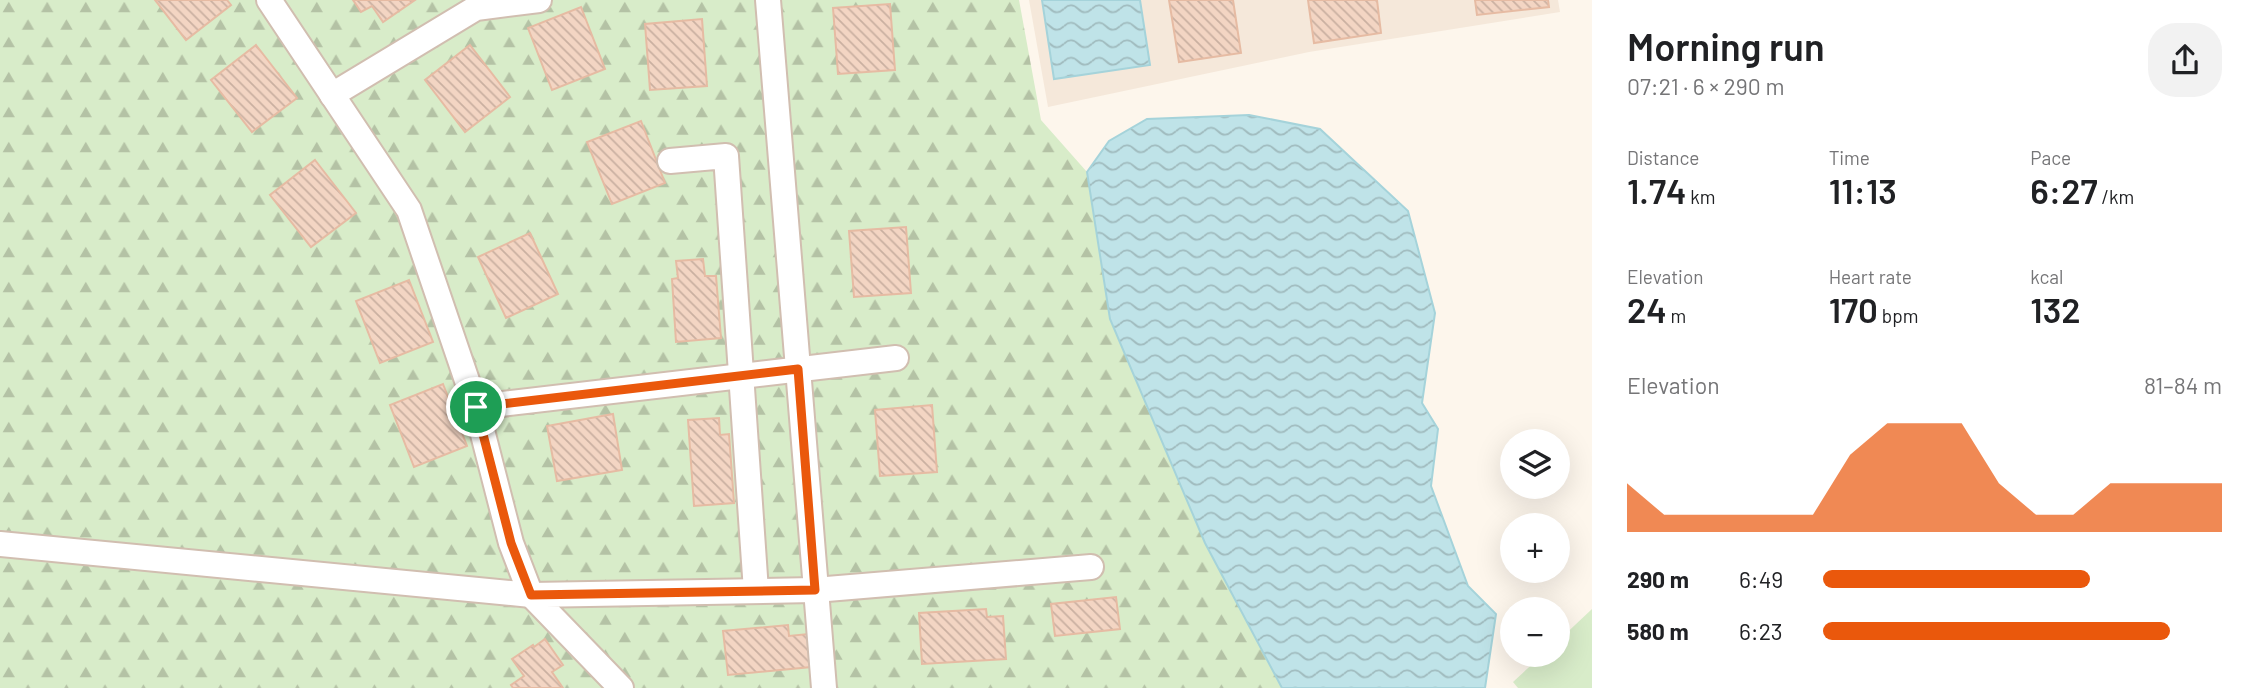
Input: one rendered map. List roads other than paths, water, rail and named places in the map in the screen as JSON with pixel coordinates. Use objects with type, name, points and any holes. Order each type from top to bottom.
[{"type":"street","points":[[269,0],[409,210],[476,407],[511,543],[531,595],[621,688]]},
{"type":"street","points":[[332,95],[476,8],[539,0]]},
{"type":"street","points":[[768,0],[824,688]]},
{"type":"street","points":[[670,161],[726,156],[756,591]]},
{"type":"street","points":[[476,407],[896,358]]},
{"type":"street","points":[[0,544],[531,595],[815,590],[1091,568]]},
{"type":"water","points":[[1042,0],[1140,0],[1150,65],[1054,79]]},
{"type":"water","points":[[1249,115],[1320,129],[1408,211],[1435,313],[1422,403],[1438,429],[1431,486],[1468,586],[1496,614],[1485,688],[1282,688],[1205,543],[1110,319],[1087,172],[1109,141],[1147,119]]}]
